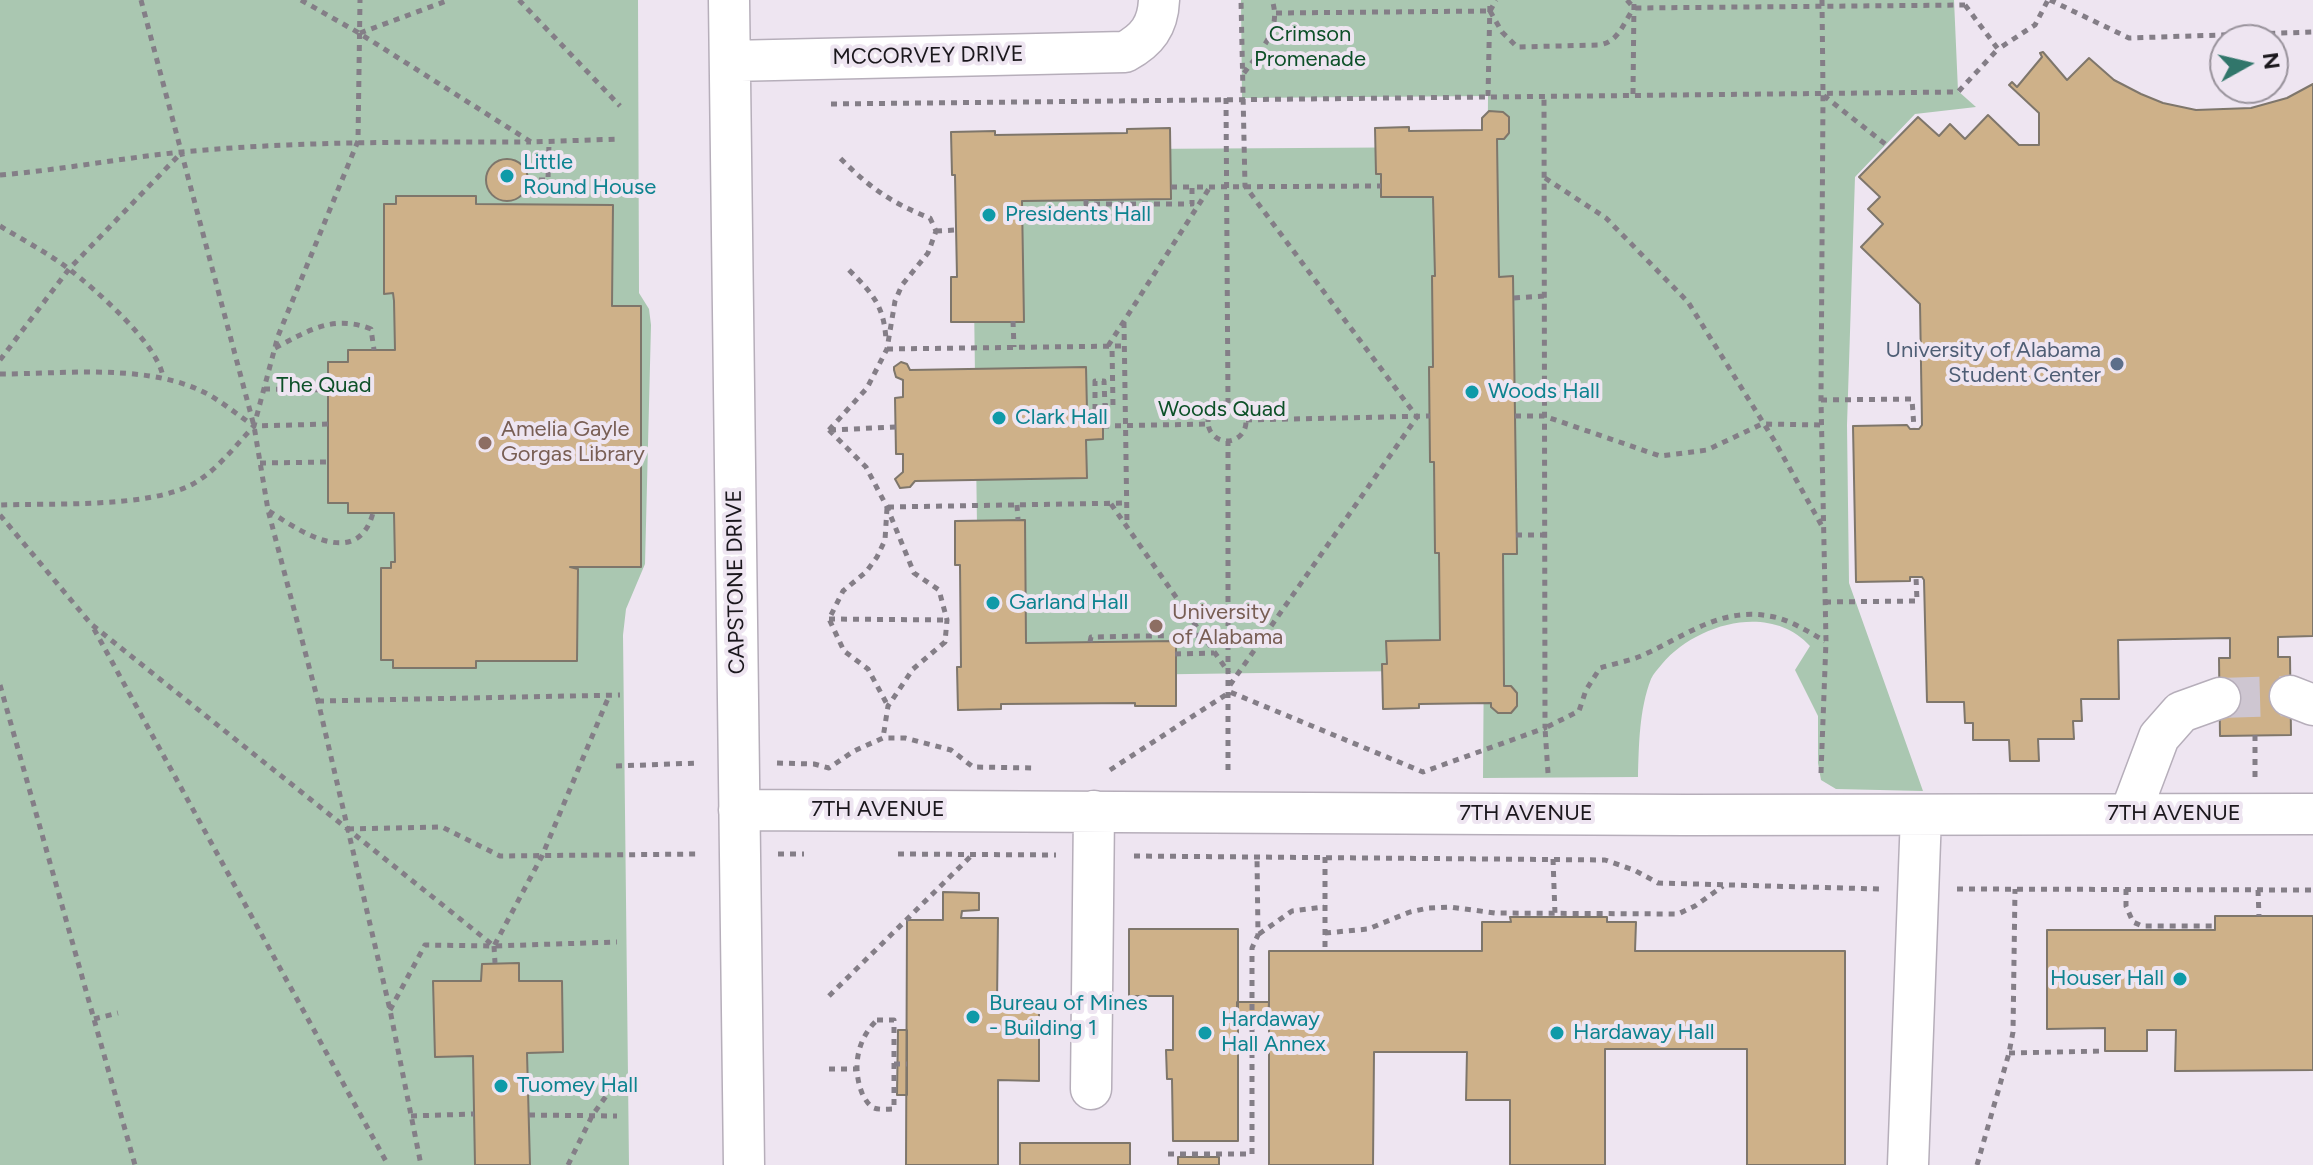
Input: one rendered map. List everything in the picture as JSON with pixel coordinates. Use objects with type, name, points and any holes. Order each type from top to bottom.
[{"type":"street","name":"CAPSTONE DRIVE","points":[[729,0],[744,1165]]},
{"type":"street","name":"MCCORVEY DRIVE","points":[[730,61],[1125,52],[1144,41],[1159,12],[1159,0]]},
{"type":"street","points":[[2130,814],[2159,737],[2181,712],[2220,698]]},
{"type":"street","name":"7TH AVENUE","points":[[739,810],[2313,814]]},
{"type":"street","points":[[1091,1089],[1094,811]]},
{"type":"street","points":[[1908,1165],[1921,815]]},
{"type":"path","points":[[141,0],[254,426],[268,510],[348,829],[390,1010],[421,1165]]},
{"type":"path","points":[[301,0],[531,142]]},
{"type":"path","points":[[0,505],[124,500],[171,492],[191,485],[212,470],[254,426],[275,349],[358,141],[360,0]]},
{"type":"path","points":[[359,33],[449,0]]},
{"type":"path","points":[[519,0],[620,106]]},
{"type":"path","points":[[1241,0],[1245,186],[1417,417]]},
{"type":"path","points":[[1242,75],[1272,33],[1276,13],[1272,0]]},
{"type":"path","points":[[1488,96],[1490,0]]},
{"type":"path","points":[[1490,11],[1496,0]]},
{"type":"path","points":[[1627,0],[1634,8]]},
{"type":"path","points":[[1633,94],[1634,0]]},
{"type":"path","points":[[831,104],[1958,92],[1998,49],[2035,25],[2049,0],[2129,38],[2313,32]]},
{"type":"path","points":[[1634,8],[1966,2],[1998,49]]},
{"type":"path","points":[[1821,773],[1826,641],[1821,400],[1822,3]]},
{"type":"path","points":[[1490,11],[1502,32],[1517,47],[1585,46],[1609,44],[1634,8]]},
{"type":"path","points":[[1276,13],[1490,11]]},
{"type":"path","points":[[1544,95],[1545,728],[1548,773]]},
{"type":"path","points":[[1823,95],[1889,147]]},
{"type":"path","points":[[1226,98],[1228,403]]},
{"type":"path","points":[[0,175],[182,153],[358,141],[549,143],[620,139]]},
{"type":"path","points":[[527,180],[548,180],[549,143]]},
{"type":"path","points":[[0,360],[69,269],[182,153]]},
{"type":"path","points":[[829,430],[867,388],[887,349],[895,301],[902,285],[928,253],[936,231],[930,218],[900,207],[869,186],[840,158]]},
{"type":"path","points":[[1544,178],[1606,218],[1688,302],[1825,531]]},
{"type":"path","points":[[1095,410],[1095,381],[1104,381],[1105,406],[1113,406],[1110,346],[1211,186]]},
{"type":"path","points":[[1171,187],[1381,186]]},
{"type":"path","points":[[1086,200],[1086,204],[1192,204],[1192,187]]},
{"type":"path","points":[[0,226],[69,269],[143,339],[162,366],[163,377]]},
{"type":"path","points":[[936,231],[956,230]]},
{"type":"path","points":[[849,270],[874,295],[885,320],[887,349]]},
{"type":"path","points":[[1514,298],[1545,296]]},
{"type":"path","points":[[1013,321],[1014,347]]},
{"type":"path","points":[[1124,322],[1127,527]]},
{"type":"path","points":[[275,349],[326,323],[360,324],[371,329],[374,350]]},
{"type":"path","points":[[887,349],[1124,346]]},
{"type":"path","points":[[0,374],[163,377],[199,389],[254,426],[328,424]]},
{"type":"path","points":[[264,389],[328,390]]},
{"type":"path","points":[[1821,400],[1912,399],[1914,428]]},
{"type":"path","points":[[1228,403],[1238,407],[1246,420],[1241,434],[1228,441],[1215,436],[1208,424],[1213,409],[1228,403]]},
{"type":"path","points":[[1246,420],[1430,416]]},
{"type":"path","points":[[1515,416],[1544,416],[1660,456],[1707,450],[1762,424],[1822,425]]},
{"type":"path","points":[[1230,685],[1417,417]]},
{"type":"path","points":[[1103,426],[1208,424]]},
{"type":"path","points":[[829,430],[896,427]]},
{"type":"path","points":[[829,430],[866,467],[887,507],[914,573],[939,590],[947,620],[945,642],[913,669],[888,706],[883,738]]},
{"type":"path","points":[[1228,441],[1228,770]]},
{"type":"path","points":[[260,463],[328,462]]},
{"type":"path","points":[[1111,503],[1230,674]]},
{"type":"path","points":[[887,507],[1127,503]]},
{"type":"path","points":[[1017,505],[1018,520]]},
{"type":"path","points":[[829,619],[843,591],[866,572],[877,557],[885,540],[887,507]]},
{"type":"path","points":[[268,510],[314,539],[331,543],[349,541],[361,535],[373,513]]},
{"type":"path","points":[[0,515],[91,624],[388,1165]]},
{"type":"path","points":[[1516,535],[1544,535]]},
{"type":"path","points":[[1825,602],[1917,601],[1916,577]]},
{"type":"path","points":[[1230,692],[1423,772],[1545,728],[1579,711],[1586,690],[1600,668],[1637,658],[1723,616],[1772,616],[1826,641]]},
{"type":"path","points":[[829,619],[947,620]]},
{"type":"path","points":[[829,619],[844,651],[868,669],[888,706]]},
{"type":"path","points":[[91,624],[494,946]]},
{"type":"path","points":[[1090,642],[1091,637],[1203,635]]},
{"type":"path","points":[[1175,654],[1215,653]]},
{"type":"path","points":[[0,685],[135,1165]]},
{"type":"path","points":[[1110,770],[1230,692]]},
{"type":"path","points":[[318,701],[620,695]]},
{"type":"path","points":[[495,963],[494,946],[542,856],[609,696]]},
{"type":"path","points":[[2255,735],[2255,782]]},
{"type":"path","points":[[616,766],[738,761],[814,764],[829,768],[854,751],[883,738],[905,738],[951,750],[973,767],[1049,769]]},
{"type":"path","points":[[1095,769],[1125,770]]},
{"type":"path","points":[[1213,770],[1243,770]]},
{"type":"path","points":[[1398,772],[1439,772]]},
{"type":"path","points":[[1533,773],[1564,773]]},
{"type":"path","points":[[1810,773],[1836,774]]},
{"type":"path","points":[[348,829],[442,827],[500,856],[814,854]]},
{"type":"path","points":[[892,854],[1553,859],[1617,863],[1658,883],[2313,890]]},
{"type":"path","points":[[829,996],[971,855]]},
{"type":"path","points":[[1168,1154],[1252,1154],[1252,948],[1258,935],[1257,857]]},
{"type":"path","points":[[1325,857],[1325,951]]},
{"type":"path","points":[[1553,859],[1555,916]]},
{"type":"path","points":[[1325,933],[1368,929],[1428,908],[1555,916],[1678,914],[1725,885]]},
{"type":"path","points":[[1977,1165],[2013,1032],[2015,889]]},
{"type":"path","points":[[2126,889],[2126,906],[2133,922],[2142,926],[2215,926]]},
{"type":"path","points":[[2258,890],[2259,916]]},
{"type":"path","points":[[1258,935],[1292,911],[1324,907]]},
{"type":"path","points":[[390,1010],[425,945],[617,942]]},
{"type":"path","points":[[94,1019],[118,1013]]},
{"type":"path","points":[[877,1020],[894,1020],[894,1064],[894,1109],[870,1106],[856,1069],[868,1028],[877,1020]]},
{"type":"path","points":[[2009,1053],[2105,1051]]},
{"type":"path","points":[[894,1064],[907,1064]]},
{"type":"path","points":[[829,1069],[856,1069]]},
{"type":"path","points":[[568,1165],[592,1116],[616,1082]]},
{"type":"path","points":[[411,1116],[474,1114]]},
{"type":"path","points":[[529,1115],[617,1116]]},
{"type":"green space","name":"The Quad","points":[[0,0],[638,0],[639,293],[649,309],[651,325],[645,564],[626,609],[623,635],[629,1165],[0,1165]]},
{"type":"green space","name":"Crimson Promenade","points":[[1241,0],[1954,0],[1958,91],[1976,107],[1915,114],[1855,177],[1847,425],[1849,583],[1923,791],[1836,789],[1821,780],[1818,716],[1795,670],[1810,646],[1794,632],[1755,622],[1713,629],[1694,638],[1676,650],[1654,673],[1642,715],[1638,777],[1483,778],[1488,96],[1242,98]]},
{"type":"green space","name":"Woods Quad","points":[[1464,147],[1472,670],[979,677],[972,150]]},
{"type":"building","name":"University of Alabama Student Center","points":[[2043,52],[2067,80],[2089,58],[2114,80],[2141,94],[2163,103],[2196,110],[2289,104],[2289,97],[2313,84],[2313,636],[2278,637],[2278,657],[2290,657],[2291,735],[2220,736],[2219,658],[2230,658],[2230,638],[2118,640],[2119,699],[2081,699],[2082,721],[2073,721],[2074,739],[2038,739],[2039,761],[2010,761],[2009,740],[1973,740],[1973,723],[1965,723],[1964,702],[1927,702],[1922,577],[1910,577],[1910,581],[1856,582],[1853,426],[1907,425],[1910,429],[1919,429],[1922,425],[1920,304],[1861,247],[1883,224],[1868,209],[1880,197],[1859,177],[1918,117],[1939,136],[1950,124],[1965,139],[1988,115],[2019,145],[2039,145],[2039,113],[2009,85],[2012,82],[2017,87],[2042,57],[2040,53]]},
{"type":"building","name":"Woods Hall","points":[[1489,111],[1503,112],[1509,117],[1509,133],[1504,139],[1497,139],[1499,277],[1513,276],[1517,554],[1503,554],[1504,686],[1511,686],[1517,693],[1517,706],[1511,713],[1498,713],[1491,703],[1419,704],[1419,708],[1383,709],[1382,664],[1387,664],[1386,641],[1440,640],[1439,553],[1435,553],[1434,462],[1430,462],[1429,367],[1433,367],[1432,276],[1435,276],[1433,197],[1381,197],[1381,174],[1376,174],[1375,128],[1482,130],[1482,118]]},
{"type":"building","name":"Presidents Hall","points":[[1170,128],[1171,199],[1022,201],[1024,322],[951,322],[951,277],[957,277],[951,132],[995,131],[995,135],[1127,133],[1127,129]]},
{"type":"building","name":"Little Round House","points":[[507,159],[522,165],[528,180],[522,195],[507,201],[492,195],[486,180],[492,165]]},
{"type":"building","name":"Amelia Gayle Gorgas Library","points":[[396,196],[476,196],[476,204],[613,205],[612,306],[641,306],[641,567],[570,567],[578,569],[577,661],[476,661],[476,668],[393,668],[393,660],[381,660],[381,568],[391,568],[391,562],[395,562],[394,513],[348,513],[348,503],[328,503],[328,362],[348,362],[348,350],[395,350],[393,293],[384,294],[384,204],[396,204]]},
{"type":"building","name":"Clark Hall","points":[[901,362],[907,364],[910,370],[1086,367],[1087,410],[1103,410],[1103,439],[1086,440],[1087,478],[915,481],[910,487],[900,488],[895,479],[903,472],[903,454],[896,454],[895,398],[903,397],[903,380],[896,377],[894,367]]},
{"type":"building","name":"Garland Hall","points":[[1025,520],[1026,643],[1176,641],[1176,706],[1135,706],[1135,703],[1001,704],[1001,709],[958,710],[957,667],[961,667],[960,565],[955,565],[955,521]]},
{"type":"building","name":"Bureau of Mines - Building 1","points":[[943,892],[979,893],[979,910],[962,911],[961,918],[998,918],[997,1004],[1039,1004],[1039,1081],[998,1080],[998,1165],[906,1165],[907,920],[943,920]]},
{"type":"building","name":"Houser Hall","points":[[2215,916],[2313,916],[2313,1070],[2175,1071],[2176,1030],[2147,1030],[2147,1051],[2105,1051],[2105,1028],[2047,1029],[2047,930],[2215,930]]},
{"type":"building","name":"Hardaway Hall","points":[[1510,917],[1607,917],[1607,922],[1636,922],[1635,951],[1845,951],[1845,1165],[1747,1165],[1747,1049],[1605,1049],[1605,1165],[1510,1165],[1510,1100],[1466,1100],[1467,1052],[1374,1052],[1373,1165],[1269,1165],[1269,951],[1482,951],[1482,922],[1511,922]]},
{"type":"building","name":"Hardaway Hall Annex","points":[[1129,929],[1238,929],[1238,1141],[1173,1141],[1172,1079],[1167,1079],[1166,1050],[1173,1050],[1173,996],[1129,996]]},
{"type":"building","name":"Tuomey Hall","points":[[519,963],[519,981],[562,981],[563,1052],[527,1053],[530,1165],[475,1165],[473,1056],[435,1057],[433,981],[481,981],[482,964]]},
{"type":"building","points":[[1237,1002],[1269,1002],[1268,1017],[1237,1017]]},
{"type":"building","points":[[898,1030],[907,1030],[907,1095],[897,1095]]},
{"type":"building","points":[[1020,1143],[1130,1143],[1130,1165],[1020,1165]]},
{"type":"building","points":[[1178,1157],[1219,1157],[1219,1165],[1178,1165]]},
{"type":"tunnel","points":[[2220,698],[2290,696]]},
{"type":"place","name":"Little Round House","points":[[507,176]]},
{"type":"place","name":"Presidents Hall","points":[[989,215]]},
{"type":"place","name":"University of Alabama Student Center","points":[[2117,364]]},
{"type":"place","name":"Woods Hall","points":[[1472,392]]},
{"type":"place","name":"Clark Hall","points":[[999,418]]},
{"type":"place","name":"Amelia Gayle Gorgas Library","points":[[485,443]]},
{"type":"place","name":"Garland Hall","points":[[993,603]]},
{"type":"place","name":"University of Alabama","points":[[1156,626]]},
{"type":"place","name":"Houser Hall","points":[[2180,979]]},
{"type":"place","name":"Bureau of Mines - Building 1","points":[[973,1017]]},
{"type":"place","name":"Hardaway Hall Annex","points":[[1205,1033]]},
{"type":"place","name":"Hardaway Hall","points":[[1557,1033]]},
{"type":"place","name":"Tuomey Hall","points":[[501,1086]]}]
